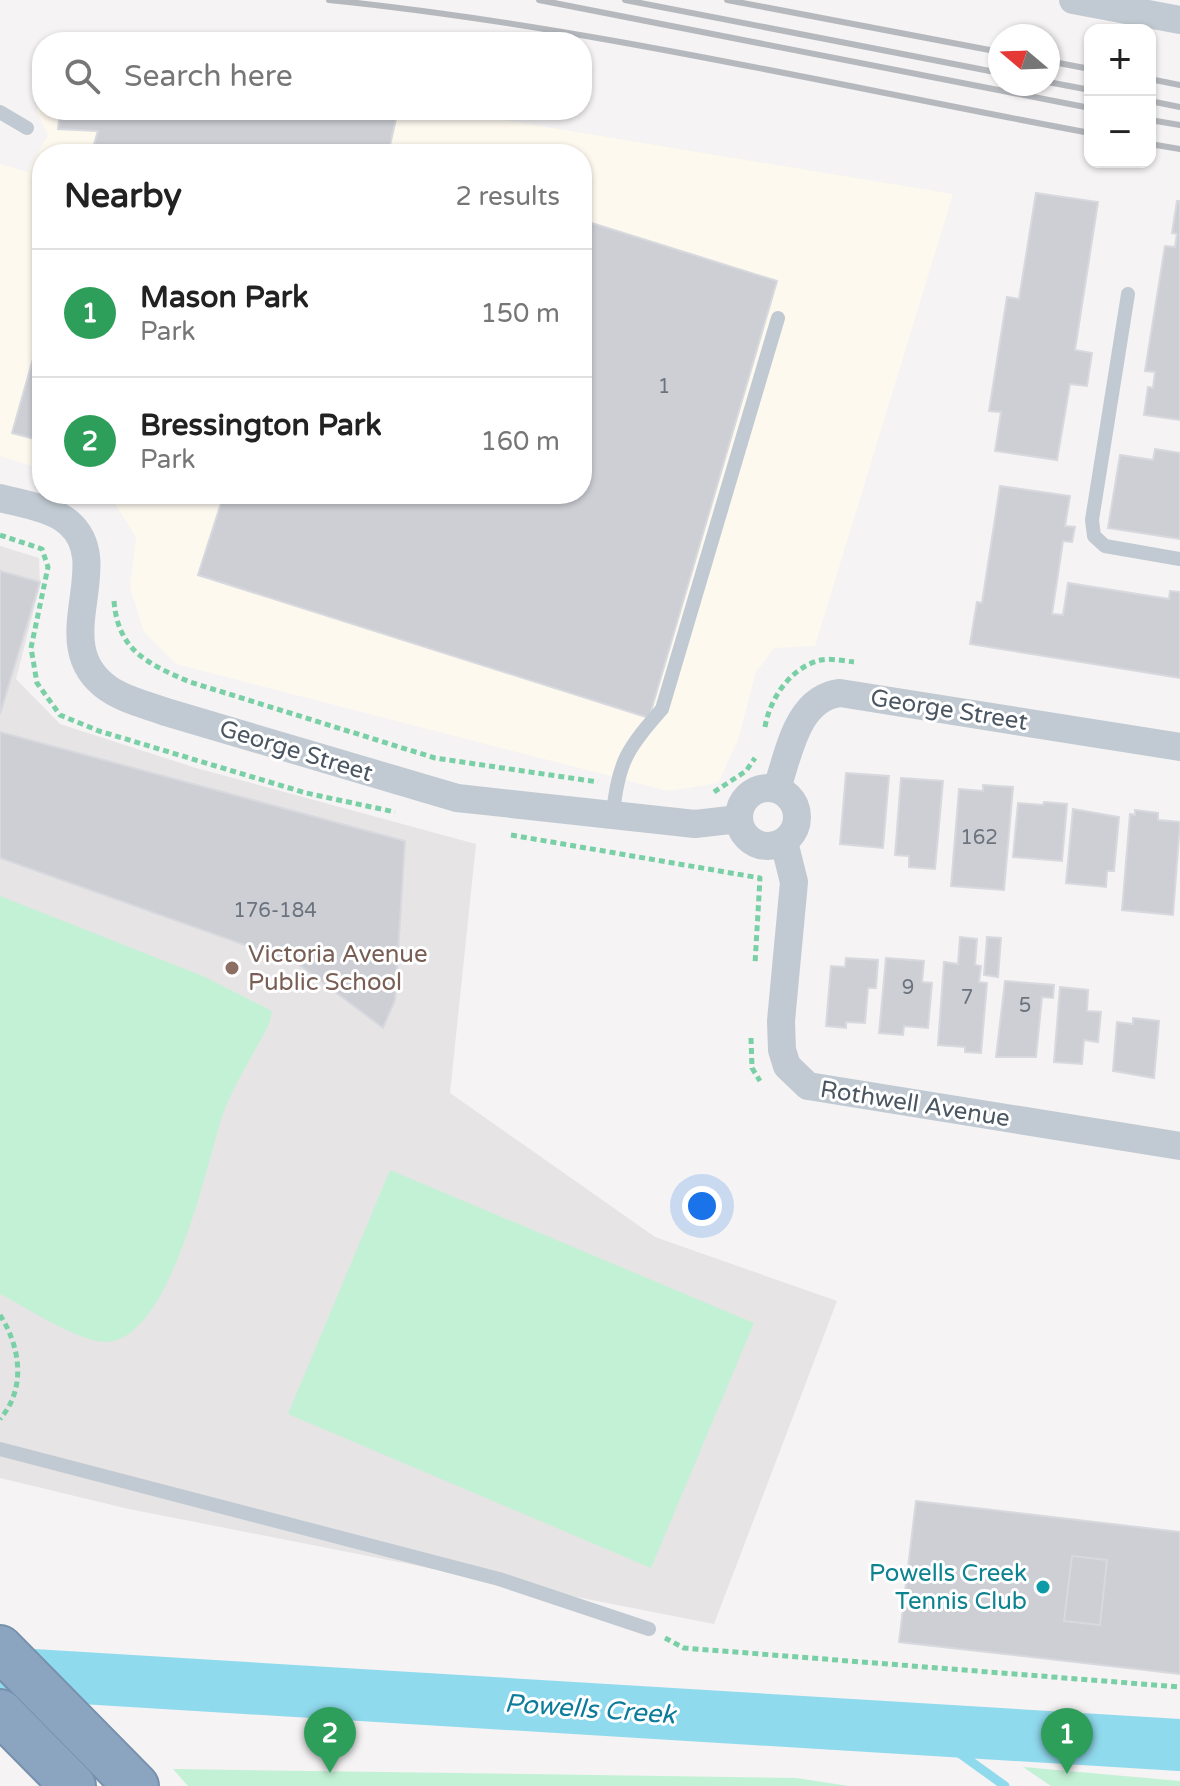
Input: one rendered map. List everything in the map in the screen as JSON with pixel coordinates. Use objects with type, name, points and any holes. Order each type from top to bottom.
[{"type":"highway","points":[[0,1648],[136,1786]]},
{"type":"highway","points":[[0,1712],[73,1786]]},
{"type":"street","points":[[1073,0],[1180,20]]},
{"type":"street","name":"George Street","points":[[0,498],[53,514],[69,523],[80,536],[87,553],[87,573],[79,619],[81,646],[95,675],[120,695],[166,712],[457,798],[695,824],[739,819]]},
{"type":"street","name":"George Street","points":[[777,788],[806,712],[823,695],[840,693],[1180,747]]},
{"type":"street","points":[[777,788],[786,793],[797,808],[796,827],[784,842],[765,846],[755,843],[741,829],[739,819],[740,810],[750,794],[777,788]]},
{"type":"street","name":"Rothwell Avenue","points":[[784,842],[794,882],[781,1021],[782,1050],[787,1066],[808,1086],[1180,1146]]},
{"type":"lane","points":[[0,112],[27,128]]},
{"type":"lane","points":[[1128,294],[1092,520],[1094,536],[1105,546],[1180,559]]},
{"type":"lane","points":[[613,814],[616,784],[627,750],[662,709],[778,318]]},
{"type":"lane","points":[[0,1449],[499,1579],[649,1629]]},
{"type":"path","points":[[0,535],[42,549],[48,567],[31,648],[37,683],[60,715],[99,731],[306,793],[410,816]]},
{"type":"path","points":[[114,597],[126,644],[152,666],[190,682],[435,758],[616,784]]},
{"type":"path","points":[[763,736],[768,709],[790,676],[822,659],[854,662]]},
{"type":"path","points":[[699,796],[713,793],[746,771],[761,749]]},
{"type":"path","points":[[502,834],[760,878],[754,977]]},
{"type":"path","points":[[751,1030],[752,1068],[769,1092]]},
{"type":"path","points":[[0,1315],[16,1349],[19,1373],[0,1419]]},
{"type":"path","points":[[649,1629],[684,1648],[1180,1687]]},
{"type":"shaded area","points":[[40,120],[503,120],[953,194],[815,646],[774,648],[756,672],[738,740],[718,783],[668,791],[176,664],[144,632],[130,588],[136,537],[115,504],[592,504],[592,144],[43,144],[48,135]]},
{"type":"shaded area","points":[[32,163],[32,466],[0,456],[0,164],[27,172]]},
{"type":"shaded area","name":"Victoria Avenue Public School","points":[[0,546],[39,558],[40,586],[16,679],[60,724],[196,768],[476,844],[450,1093],[655,1237],[837,1301],[714,1624],[129,1509],[0,1478]]},
{"type":"green space","points":[[0,896],[205,977],[272,1011],[269,1024],[222,1117],[195,1209],[167,1283],[149,1313],[129,1334],[106,1342],[67,1330],[0,1294]]},
{"type":"green space","points":[[390,1170],[754,1323],[651,1568],[288,1414]]},
{"type":"green space","points":[[1023,1767],[1180,1781],[1180,1786],[1051,1786]]},
{"type":"green space","points":[[173,1769],[796,1778],[849,1786],[188,1786]]},
{"type":"building","points":[[59,120],[396,120],[390,144],[94,144],[98,131],[58,129]]},
{"type":"building","points":[[1036,193],[1098,202],[1075,350],[1092,353],[1087,386],[1070,384],[1057,460],[995,451],[1001,412],[989,411],[1007,297],[1019,299]]},
{"type":"building","points":[[1177,201],[1180,201],[1180,420],[1144,415],[1148,387],[1153,388],[1155,372],[1145,371],[1165,246],[1175,247],[1177,234],[1172,233]]},
{"type":"building","points":[[592,223],[777,281],[649,718],[198,575],[221,504],[592,504]]},
{"type":"building","points":[[32,362],[32,438],[12,433]]},
{"type":"building","points":[[1155,449],[1180,453],[1180,539],[1108,528],[1120,455],[1153,460]]},
{"type":"building","points":[[1000,486],[1070,496],[1065,526],[1075,527],[1072,542],[1063,541],[1052,614],[1063,615],[1068,583],[1169,599],[1170,591],[1180,592],[1180,678],[970,644],[977,602],[982,603]]},
{"type":"building","points":[[0,571],[40,582],[0,714]]},
{"type":"building","points":[[0,732],[405,841],[395,1000],[383,1028],[298,964],[0,858]]},
{"type":"building","points":[[846,773],[889,776],[883,848],[840,844]]},
{"type":"building","points":[[901,778],[943,781],[935,869],[909,867],[909,856],[895,855]]},
{"type":"building","points":[[983,785],[1013,787],[1004,890],[951,886],[959,789],[983,791]]},
{"type":"building","points":[[1044,802],[1067,804],[1062,861],[1013,857],[1018,803],[1043,805]]},
{"type":"building","points":[[1073,809],[1119,817],[1114,871],[1107,871],[1106,887],[1066,883]]},
{"type":"building","points":[[1135,810],[1158,813],[1158,820],[1180,822],[1173,915],[1122,910],[1130,814],[1135,815]]},
{"type":"building","points":[[960,937],[977,939],[975,965],[981,966],[979,982],[987,983],[981,1053],[965,1052],[965,1047],[938,1045],[944,962],[958,964]]},
{"type":"building","points":[[987,937],[1001,938],[998,977],[984,975]]},
{"type":"building","points":[[846,958],[878,960],[876,988],[868,988],[865,1023],[846,1022],[846,1028],[826,1026],[831,966],[845,967]]},
{"type":"building","points":[[886,958],[924,961],[922,982],[932,983],[928,1028],[904,1026],[903,1035],[879,1033]]},
{"type":"building","points":[[1005,981],[1054,985],[1053,998],[1042,997],[1036,1057],[996,1057]]},
{"type":"building","points":[[1060,987],[1088,990],[1087,1011],[1101,1012],[1098,1042],[1084,1040],[1082,1064],[1054,1062]]},
{"type":"building","points":[[1133,1018],[1159,1021],[1154,1078],[1113,1071],[1117,1022],[1133,1024]]},
{"type":"building","name":"Powells Creek Tennis Club","points":[[916,1501],[1180,1532],[1180,1674],[899,1642]]},
{"type":"building","points":[[1072,1556],[1107,1560],[1100,1625],[1064,1621]]},
{"type":"waterway","name":"Powells Creek","points":[[0,1673],[1180,1745]]},
{"type":"waterway","points":[[930,1732],[1005,1786]]},
{"type":"railway","points":[[329,0],[562,32]]},
{"type":"railway","points":[[539,0],[1084,107]]},
{"type":"railway","points":[[625,0],[988,71]]},
{"type":"railway","points":[[727,0],[988,50]]},
{"type":"railway","points":[[592,37],[1084,132]]},
{"type":"railway","points":[[1060,63],[1084,68]]},
{"type":"railway","points":[[1156,80],[1180,85]]},
{"type":"railway","points":[[1060,84],[1084,89]]},
{"type":"railway","points":[[1156,102],[1180,107]]},
{"type":"railway","points":[[1156,121],[1180,125]]},
{"type":"railway","points":[[1156,145],[1180,149]]},
{"type":"place","name":"Victoria Avenue Public School","points":[[232,968]]},
{"type":"place","name":"Powells Creek Tennis Club","points":[[1043,1587]]},
{"type":"place","name":"Bressington Park","points":[[330,1773]]},
{"type":"place","name":"Mason Park","points":[[1067,1774]]}]
